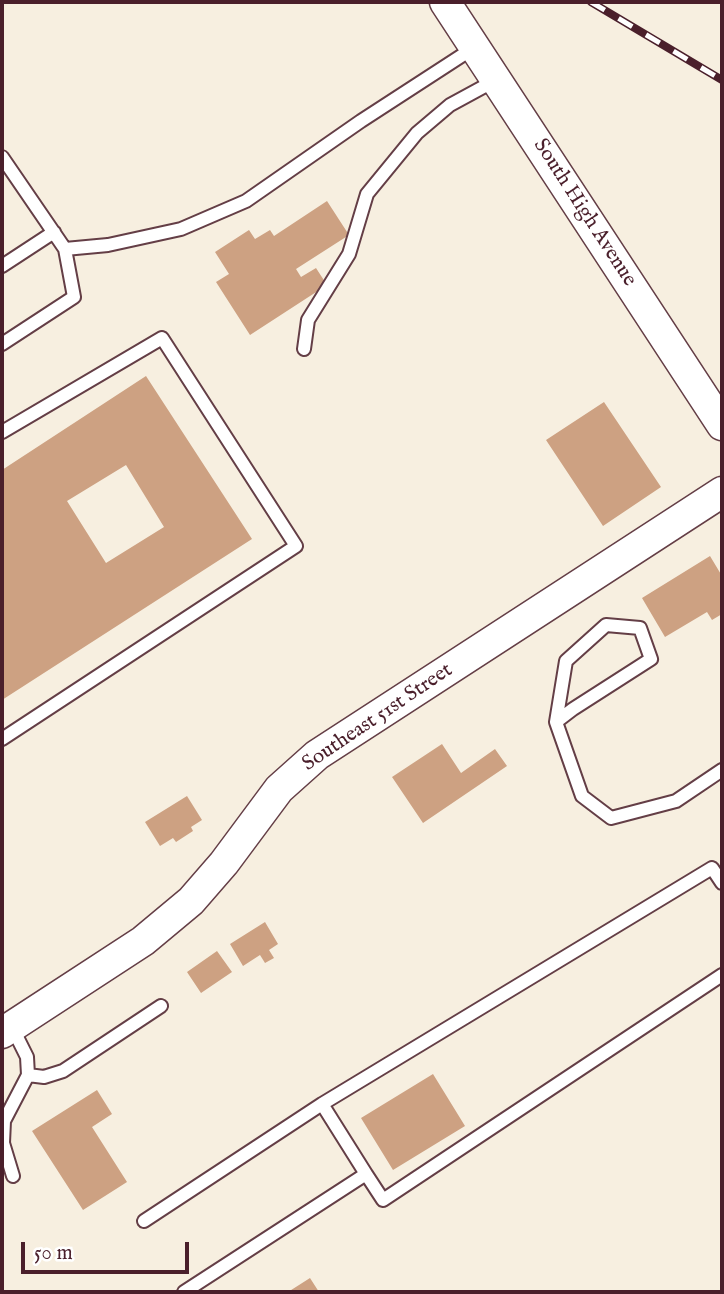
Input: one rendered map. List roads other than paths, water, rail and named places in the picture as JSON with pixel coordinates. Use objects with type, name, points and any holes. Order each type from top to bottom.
[{"type":"street","name":"South High Avenue","points":[[445,2],[722,425]]},
{"type":"street","name":"Southeast 51st Street","points":[[7,1030],[143,941],[191,901],[224,863],[279,789],[317,755],[722,492]]},
{"type":"lane","points":[[65,249],[108,245],[181,229],[246,201],[361,121],[475,47]]},
{"type":"lane","points":[[304,349],[308,320],[349,254],[367,194],[417,133],[450,105],[496,79]]},
{"type":"lane","points":[[2,157],[65,249],[74,297],[2,344]]},
{"type":"lane","points":[[3,263],[54,232]]},
{"type":"lane","points":[[2,432],[162,338],[296,546],[2,739]]},
{"type":"lane","points":[[556,722],[651,659],[640,628],[606,625],[566,661],[556,722],[582,796],[611,818],[676,801],[722,770]]},
{"type":"lane","points":[[144,1221],[322,1104],[712,868],[722,883]]},
{"type":"lane","points":[[322,1104],[383,1200],[722,975]]},
{"type":"lane","points":[[28,1074],[44,1077],[63,1071],[161,1006]]},
{"type":"lane","points":[[7,1030],[27,1058],[28,1074],[4,1121],[3,1143],[13,1176]]},
{"type":"lane","points":[[184,1292],[366,1174]]},
{"type":"railway","points":[[591,2],[722,80]]}]
